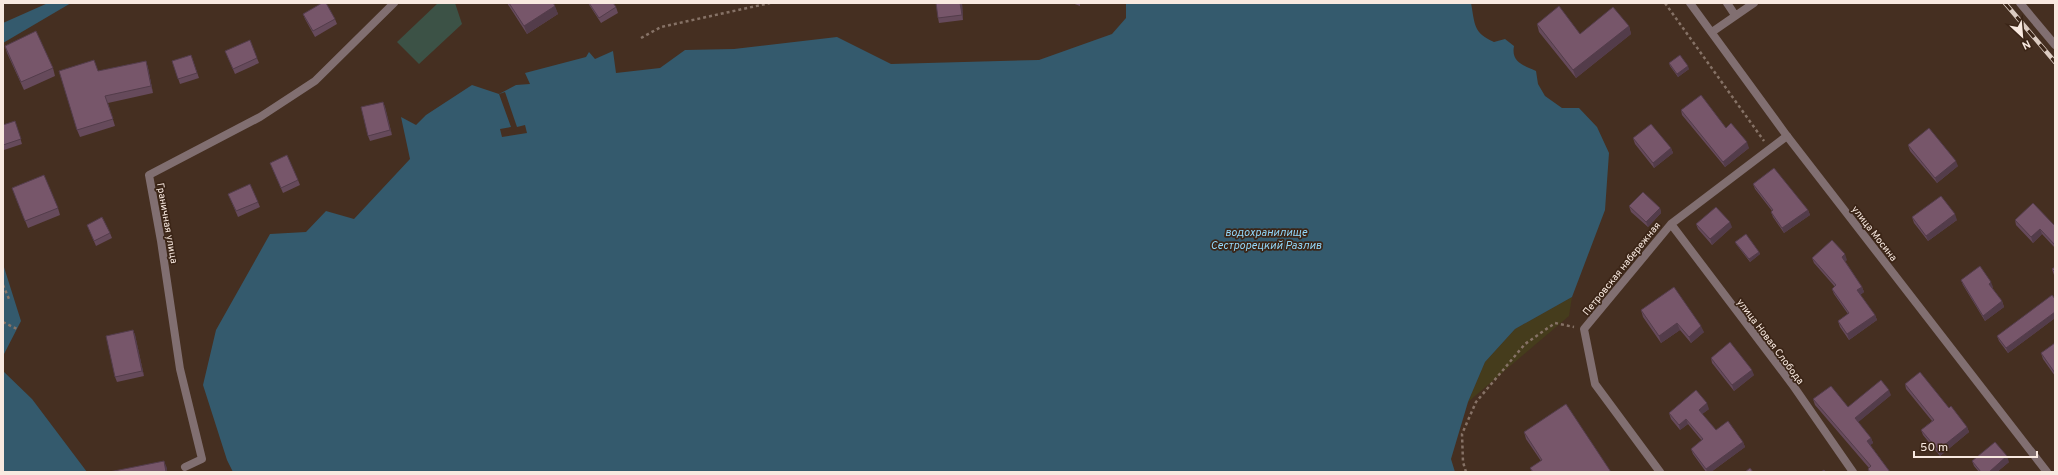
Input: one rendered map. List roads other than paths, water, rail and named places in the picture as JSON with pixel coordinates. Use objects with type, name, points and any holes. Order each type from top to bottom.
[{"type":"street","name":"Граничная улица","points":[[185,466],[202,459],[180,369],[161,241],[149,176],[260,117],[315,81],[394,3]]},
{"type":"street","name":"улица Мосина","points":[[1690,3],[1787,136],[2047,472]]},
{"type":"street","points":[[1727,3],[1735,15]]},
{"type":"street","points":[[1712,32],[1754,3]]},
{"type":"street","points":[[2020,3],[2055,45]]},
{"type":"street","name":"Петровская набережная","points":[[1660,472],[1595,384],[1584,329],[1671,224],[1787,136]]},
{"type":"street","name":"улица Новая Слобода","points":[[1671,224],[1792,384],[1853,472]]},
{"type":"water","points":[[48,3],[71,3],[3,43],[3,23]]},
{"type":"water","name":"водохранилище Сестрорецкий Разлив","points":[[1126,3],[1471,3],[1474,22],[1482,35],[1494,42],[1505,39],[1514,46],[1514,56],[1516,59],[1523,65],[1536,71],[1538,84],[1545,96],[1562,108],[1579,108],[1597,127],[1609,153],[1605,210],[1572,297],[1515,329],[1485,362],[1468,402],[1451,459],[1455,472],[233,472],[227,460],[203,385],[216,330],[270,234],[306,232],[326,211],[354,219],[410,159],[401,117],[416,125],[426,115],[472,85],[499,94],[516,85],[530,84],[525,73],[586,57],[589,52],[595,59],[613,51],[616,73],[660,68],[685,50],[734,49],[837,37],[891,64],[1039,60],[1112,34],[1126,18]]},
{"type":"water","points":[[3,264],[21,321],[3,356]]},
{"type":"water","points":[[3,371],[32,399],[87,472],[3,472]]},
{"type":"railway","points":[[2005,3],[2055,62]]}]
